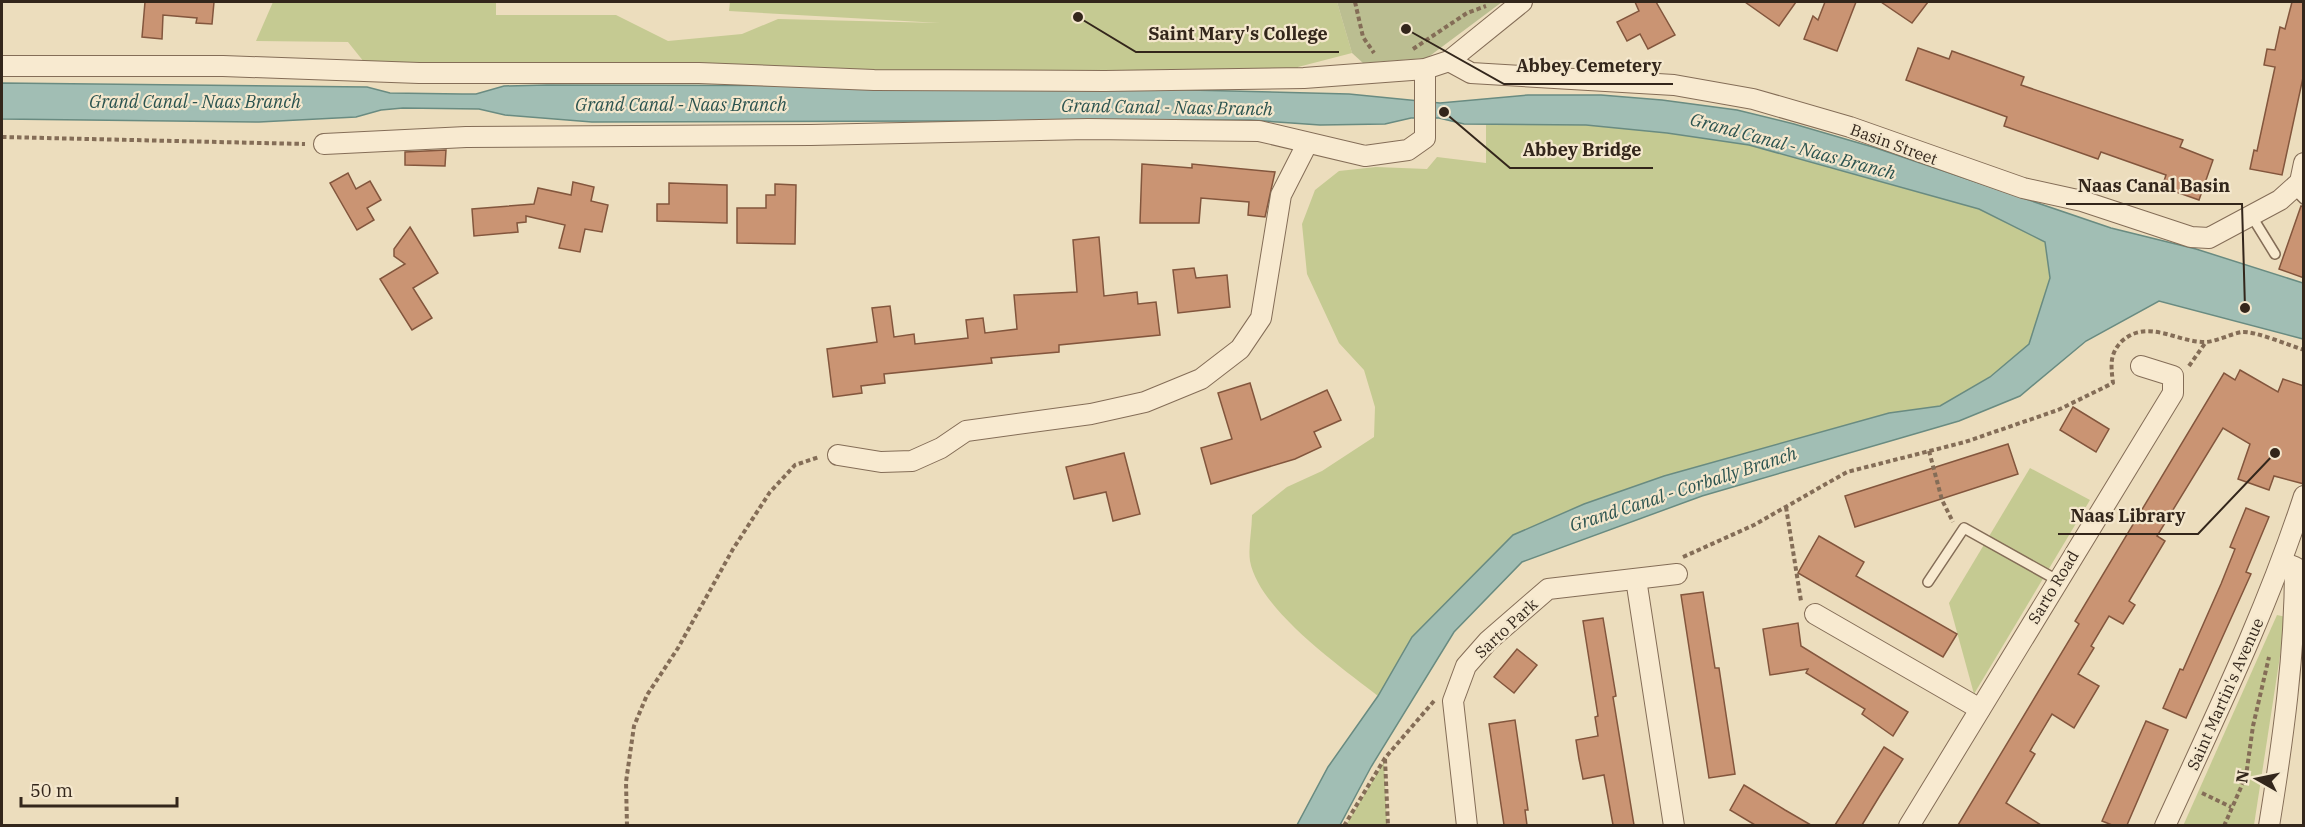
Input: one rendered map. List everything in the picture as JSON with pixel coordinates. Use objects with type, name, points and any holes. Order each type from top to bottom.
[{"type":"street","points":[[2,66],[223,66],[419,73],[699,73],[874,80],[1105,81],[1304,78],[1362,68],[1426,77],[1522,2]]},
{"type":"street","name":"Basin Street","points":[[1449,61],[1471,73],[1674,85],[1753,99],[1850,127],[2023,188],[2082,201],[2192,237],[2210,238],[2280,200],[2299,194],[2304,163]]},
{"type":"street","points":[[324,144],[466,137],[811,135],[1088,129],[1259,131],[1365,156],[1408,150],[1425,138],[1426,77]]},
{"type":"street","points":[[838,455],[881,462],[912,461],[941,448],[966,431],[1091,414],[1145,402],[1202,379],[1240,349],[1261,318],[1281,195],[1307,144]]},
{"type":"street","name":"Sarto Road","points":[[1909,825],[2173,393],[2173,376],[2141,366]]},
{"type":"street","name":"Saint Martin's Avenue","points":[[2165,825],[2210,731],[2282,562],[2304,496]]},
{"type":"street","points":[[2269,825],[2281,752],[2295,621],[2295,567],[2282,562]]},
{"type":"street","name":"Sarto Park","points":[[1467,825],[1453,701],[1466,666],[1488,641],[1548,589],[1636,579],[1676,567]]},
{"type":"street","points":[[1636,579],[1676,824]]},
{"type":"street","points":[[1815,614],[1980,709]]},
{"type":"lane","points":[[2251,215],[2275,254]]},
{"type":"lane","points":[[1928,582],[1964,528],[2057,580]]},
{"type":"path","points":[[1355,2],[1363,37],[1372,53],[1379,54]]},
{"type":"path","points":[[1407,52],[1419,47],[1467,13],[1489,6],[1490,2]]},
{"type":"path","points":[[2,136],[324,144]]},
{"type":"path","points":[[1676,567],[1846,472],[1965,442],[2058,410],[2114,383],[2110,364],[2114,349],[2125,339],[2140,332],[2158,332],[2206,342],[2243,332],[2304,350]]},
{"type":"path","points":[[1929,451],[1942,500],[1951,521],[1964,528]]},
{"type":"path","points":[[627,825],[626,782],[634,726],[647,694],[678,648],[733,549],[770,492],[795,465],[817,457],[838,455]]},
{"type":"path","points":[[1786,507],[1799,599],[1815,614]]},
{"type":"path","points":[[2224,825],[2246,776],[2253,726],[2270,653]]},
{"type":"path","points":[[1344,825],[1385,758],[1439,695]]},
{"type":"path","points":[[1385,758],[1389,825]]},
{"type":"path","points":[[2184,784],[2231,807]]},
{"type":"green space","points":[[273,2],[496,2],[496,15],[616,15],[668,41],[742,34],[778,19],[940,23],[729,11],[730,2],[1337,2],[1352,53],[1298,67],[1299,86],[364,62],[348,42],[256,41]]},
{"type":"green space","points":[[1337,2],[1502,2],[1427,58],[1363,63],[1352,53]]},
{"type":"green space","points":[[1486,124],[1586,125],[1667,133],[1749,145],[1979,209],[2045,242],[2050,278],[2029,344],[1990,377],[1940,406],[1889,413],[1664,476],[1584,504],[1412,637],[1378,696],[1303,636],[1285,618],[1257,580],[1250,561],[1252,515],[1287,487],[1322,471],[1374,437],[1375,407],[1364,370],[1339,343],[1307,274],[1302,224],[1315,190],[1339,171],[1376,167],[1427,169],[1437,157],[1486,163]]},
{"type":"green space","points":[[2030,468],[2090,500],[1974,694],[1949,603]]},
{"type":"green space","points":[[2277,615],[2286,617],[2254,825],[2183,826]]},
{"type":"green space","points":[[1384,762],[1387,825],[1346,825]]},
{"type":"water","points":[[2,83],[367,87],[390,93],[462,94],[476,94],[504,86],[547,85],[1023,86],[1349,94],[1440,103],[1528,95],[1601,95],[1662,100],[1737,110],[1794,124],[1876,148],[2111,228],[2196,249],[2303,283],[2303,339],[2159,301],[2086,341],[2020,396],[1959,421],[1702,496],[1522,562],[1454,632],[1371,767],[1340,825],[1297,825],[1328,767],[1378,696],[1412,637],[1513,535],[1584,504],[1664,476],[1889,413],[1940,406],[1990,377],[2029,344],[2050,278],[2045,242],[1979,209],[1749,145],[1667,133],[1586,125],[1464,124],[1439,118],[1411,118],[1385,124],[1320,125],[1250,120],[592,122],[505,115],[479,109],[403,108],[381,110],[356,117],[259,122],[2,119]]},
{"type":"building","points":[[145,2],[214,2],[212,24],[196,23],[197,18],[163,15],[162,39],[142,37]]},
{"type":"building","points":[[1635,2],[1656,2],[1675,35],[1648,49],[1640,34],[1627,41],[1617,22],[1639,11]]},
{"type":"building","points":[[1745,2],[1796,2],[1779,26]]},
{"type":"building","points":[[1825,2],[1856,2],[1837,51],[1804,39],[1813,16],[1818,20]]},
{"type":"building","points":[[1881,2],[1928,2],[1912,23]]},
{"type":"building","points":[[2292,2],[2304,2],[2304,73],[2282,175],[2250,169],[2254,150],[2257,151],[2275,67],[2264,65],[2267,49],[2275,50],[2280,27],[2285,29]]},
{"type":"building","points":[[1918,48],[1949,59],[1952,51],[2024,77],[2021,85],[2183,140],[2180,147],[2213,160],[2199,200],[2162,187],[2166,175],[2101,152],[2098,159],[2004,126],[2007,117],[1906,80]]},
{"type":"building","points":[[446,150],[445,166],[405,165],[405,152]]},
{"type":"building","points":[[1142,164],[1192,168],[1192,164],[1275,172],[1265,217],[1248,215],[1249,202],[1201,198],[1199,223],[1140,223]]},
{"type":"building","points":[[348,173],[356,189],[370,181],[381,200],[367,208],[374,220],[357,230],[330,183]]},
{"type":"building","points":[[573,182],[594,187],[591,201],[608,205],[602,232],[585,229],[580,252],[559,248],[565,225],[526,216],[526,222],[517,223],[518,232],[474,236],[472,209],[534,204],[538,188],[571,195]]},
{"type":"building","points":[[669,183],[727,185],[727,223],[657,221],[657,204],[669,204]]},
{"type":"building","points":[[775,184],[796,185],[795,244],[737,243],[737,208],[766,208],[766,195],[775,195]]},
{"type":"building","points":[[2301,206],[2304,207],[2304,278],[2279,269]]},
{"type":"building","points":[[410,227],[438,273],[413,288],[432,318],[412,330],[380,279],[405,264],[394,256],[394,249]]},
{"type":"building","points":[[1099,237],[1104,296],[1137,292],[1138,304],[1156,302],[1160,335],[1059,345],[1059,352],[991,358],[992,363],[884,374],[885,383],[861,386],[862,393],[833,397],[827,349],[877,342],[872,308],[890,306],[894,337],[914,334],[915,344],[968,338],[966,320],[983,318],[985,333],[1017,329],[1014,295],[1077,292],[1073,240]]},
{"type":"building","points":[[1194,268],[1196,278],[1227,275],[1230,307],[1178,313],[1173,270]]},
{"type":"building","points":[[2240,370],[2278,392],[2283,379],[2304,386],[2304,484],[2274,476],[2269,490],[2238,479],[2250,444],[2223,428],[2157,536],[2165,541],[2129,601],[2135,605],[2123,624],[2109,616],[2091,646],[2094,648],[2078,674],[2099,686],[2074,728],[2052,714],[2030,751],[2035,754],[2006,803],[2041,825],[1958,825],[2079,624],[2075,621],[2224,373],[2235,380]]},
{"type":"building","points":[[1250,383],[1261,420],[1327,390],[1341,420],[1314,432],[1321,447],[1295,459],[1211,484],[1201,448],[1232,439],[1218,393]]},
{"type":"building","points":[[2073,407],[2109,429],[2096,452],[2060,430]]},
{"type":"building","points":[[2008,444],[2018,474],[1855,527],[1845,496]]},
{"type":"building","points":[[1124,453],[1140,514],[1113,521],[1106,492],[1074,499],[1066,467]]},
{"type":"building","points":[[2246,508],[2269,517],[2246,572],[2251,574],[2186,718],[2163,708],[2180,669],[2183,670],[2221,584],[2235,549],[2230,547]]},
{"type":"building","points":[[1819,536],[1864,562],[1856,576],[1957,634],[1943,657],[1798,573]]},
{"type":"building","points":[[1703,592],[1715,668],[1719,668],[1735,774],[1709,778],[1681,595]]},
{"type":"building","points":[[1603,618],[1616,696],[1613,697],[1634,825],[1613,825],[1604,775],[1583,779],[1576,740],[1598,736],[1595,717],[1598,716],[1583,621]]},
{"type":"building","points":[[1798,623],[1801,646],[1908,712],[1893,736],[1862,714],[1865,709],[1806,673],[1808,669],[1770,675],[1763,629]]},
{"type":"building","points":[[1517,649],[1537,665],[1514,693],[1494,677]]},
{"type":"building","points":[[1515,720],[1528,810],[1525,810],[1527,825],[1504,825],[1489,724]]},
{"type":"building","points":[[2146,721],[2168,730],[2127,825],[2112,825],[2102,821]]},
{"type":"building","points":[[1884,747],[1903,759],[1862,825],[1835,825]]},
{"type":"building","points":[[1744,785],[1811,825],[1755,825],[1730,810]]},
{"type":"place","name":"Saint Mary's College","points":[[1078,17]]},
{"type":"place","name":"Abbey Cemetery","points":[[1406,29]]},
{"type":"place","name":"Abbey Bridge","points":[[1444,112]]},
{"type":"place","name":"Naas Canal Basin","points":[[2245,308]]},
{"type":"place","name":"Naas Library","points":[[2275,453]]},
{"type":"water label","name":"Grand Canal - Naas Branch","points":[[195,101]]},
{"type":"water label","name":"Grand Canal - Naas Branch","points":[[681,104]]},
{"type":"water label","name":"Grand Canal - Naas Branch","points":[[1167,107]]},
{"type":"water label","name":"Grand Canal - Naas Branch","points":[[1793,146]]},
{"type":"water label","name":"Grand Canal - Corbally Branch","points":[[1683,489]]}]
